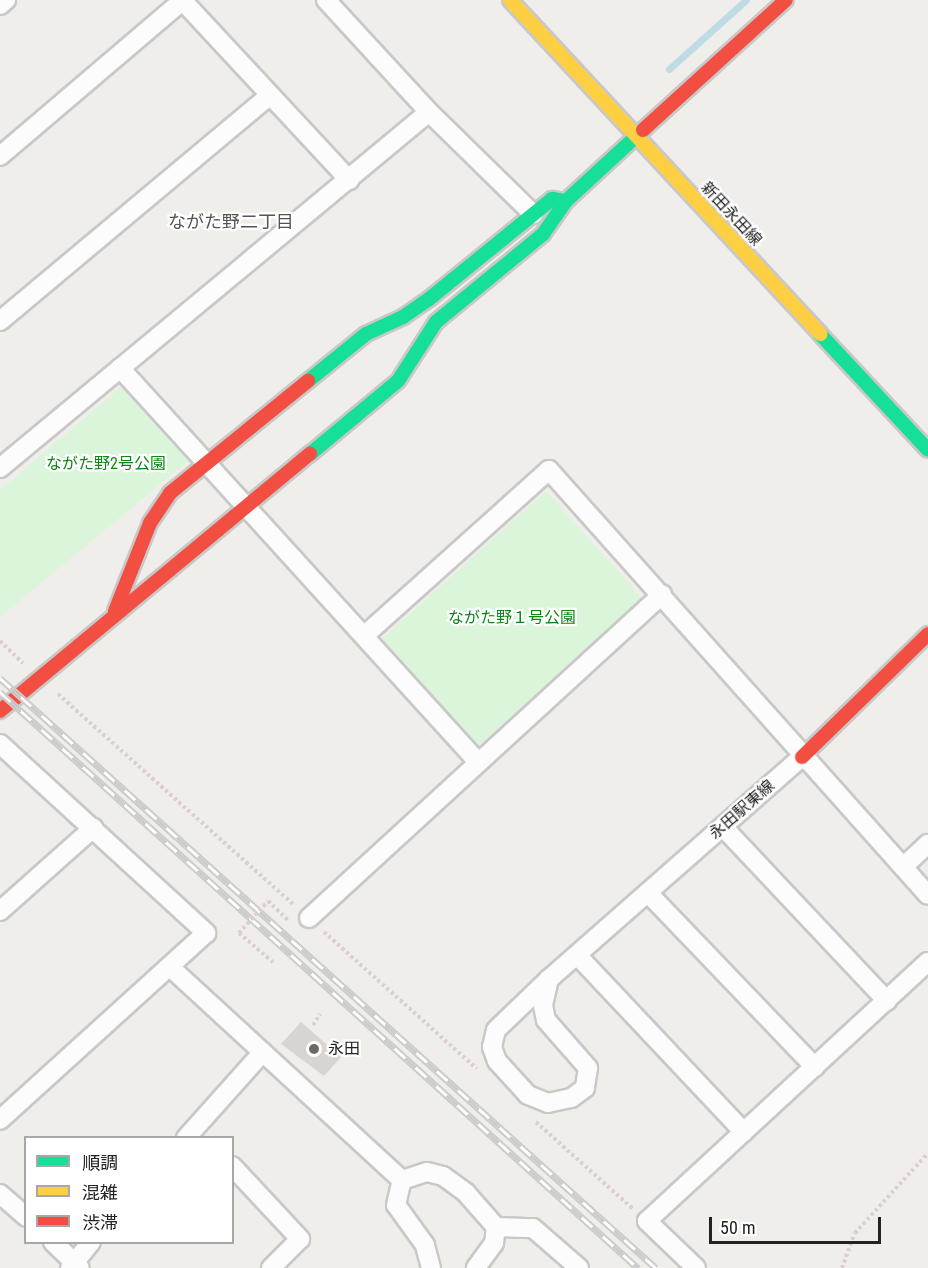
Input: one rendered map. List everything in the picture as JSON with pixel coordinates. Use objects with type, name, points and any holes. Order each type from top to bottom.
[{"type":"street","points":[[0,5],[6,0]]},
{"type":"street","points":[[0,156],[182,0],[349,180]]},
{"type":"street","points":[[326,0],[429,111],[533,214]]},
{"type":"street","name":"新田永田線","points":[[510,0],[928,450]]},
{"type":"street","points":[[0,711],[398,381],[436,322],[543,234],[566,201],[786,0]]},
{"type":"street","points":[[0,321],[270,95]]},
{"type":"street","points":[[0,468],[349,180],[429,111]]},
{"type":"street","points":[[112,618],[150,523],[170,493],[206,461],[366,334],[403,317],[429,299],[552,199],[566,201]]},
{"type":"street","points":[[120,368],[249,506],[478,762]]},
{"type":"street","points":[[365,635],[549,470],[662,594],[802,757],[928,895]]},
{"type":"street","points":[[309,918],[662,594]]},
{"type":"street","name":"永田駅東線","points":[[549,979],[543,1005],[546,1020],[588,1068],[585,1088],[571,1098],[548,1103],[528,1095],[497,1061],[492,1047],[496,1030],[549,979],[802,757],[928,634]]},
{"type":"street","points":[[0,744],[206,933],[0,1120]]},
{"type":"street","points":[[723,827],[887,1001]]},
{"type":"street","points":[[0,911],[93,828]]},
{"type":"street","points":[[903,867],[928,844]]},
{"type":"street","points":[[648,893],[815,1066]]},
{"type":"street","points":[[577,955],[744,1132]]},
{"type":"street","points":[[696,1268],[647,1221],[928,962]]},
{"type":"street","points":[[170,967],[402,1179]]},
{"type":"street","points":[[196,1134],[263,1052]]},
{"type":"street","points":[[234,1168],[300,1239],[271,1268]]},
{"type":"street","points":[[402,1179],[427,1172],[443,1176],[466,1192],[496,1227],[494,1243],[476,1268]]},
{"type":"street","points":[[402,1179],[396,1205],[425,1245],[431,1268]]},
{"type":"street","points":[[0,1194],[24,1216]]},
{"type":"street","points":[[496,1227],[533,1228],[579,1268]]},
{"type":"street","points":[[55,1244],[74,1266],[90,1244]]},
{"type":"path","points":[[0,641],[309,918]]},
{"type":"path","points":[[268,901],[239,933],[274,964]]},
{"type":"path","points":[[313,1025],[320,1014]]},
{"type":"path","points":[[842,1268],[855,1233],[928,1153]]},
{"type":"green space","name":"ながた野2号公園","points":[[121,387],[188,461],[0,617],[0,490]]},
{"type":"green space","name":"ながた野１号公園","points":[[546,491],[642,598],[478,746],[382,639]]},
{"type":"building","points":[[301,1022],[341,1057],[324,1076],[281,1044]]},
{"type":"waterway","points":[[669,69],[746,0]]},
{"type":"railway","points":[[0,678],[656,1268]]},
{"type":"railway","points":[[0,692],[638,1268]]},
{"type":"traffic: fast","points":[[310,454],[398,381],[436,322],[543,234],[566,201],[643,130]]},
{"type":"traffic: fast","points":[[308,381],[366,334],[403,317],[429,299],[552,199],[565,201]]},
{"type":"traffic: fast","points":[[820,334],[928,450]]},
{"type":"traffic: slow","points":[[510,0],[820,334]]},
{"type":"traffic: jam","points":[[643,130],[786,0]]},
{"type":"traffic: jam","points":[[115,611],[150,523],[170,493],[308,381]]},
{"type":"traffic: jam","points":[[0,711],[310,454]]},
{"type":"traffic: jam","points":[[802,757],[928,634]]},
{"type":"place","name":"永田","points":[[314,1049]]},
{"type":"district","name":"ながた野二丁目","points":[[231,222]]}]
